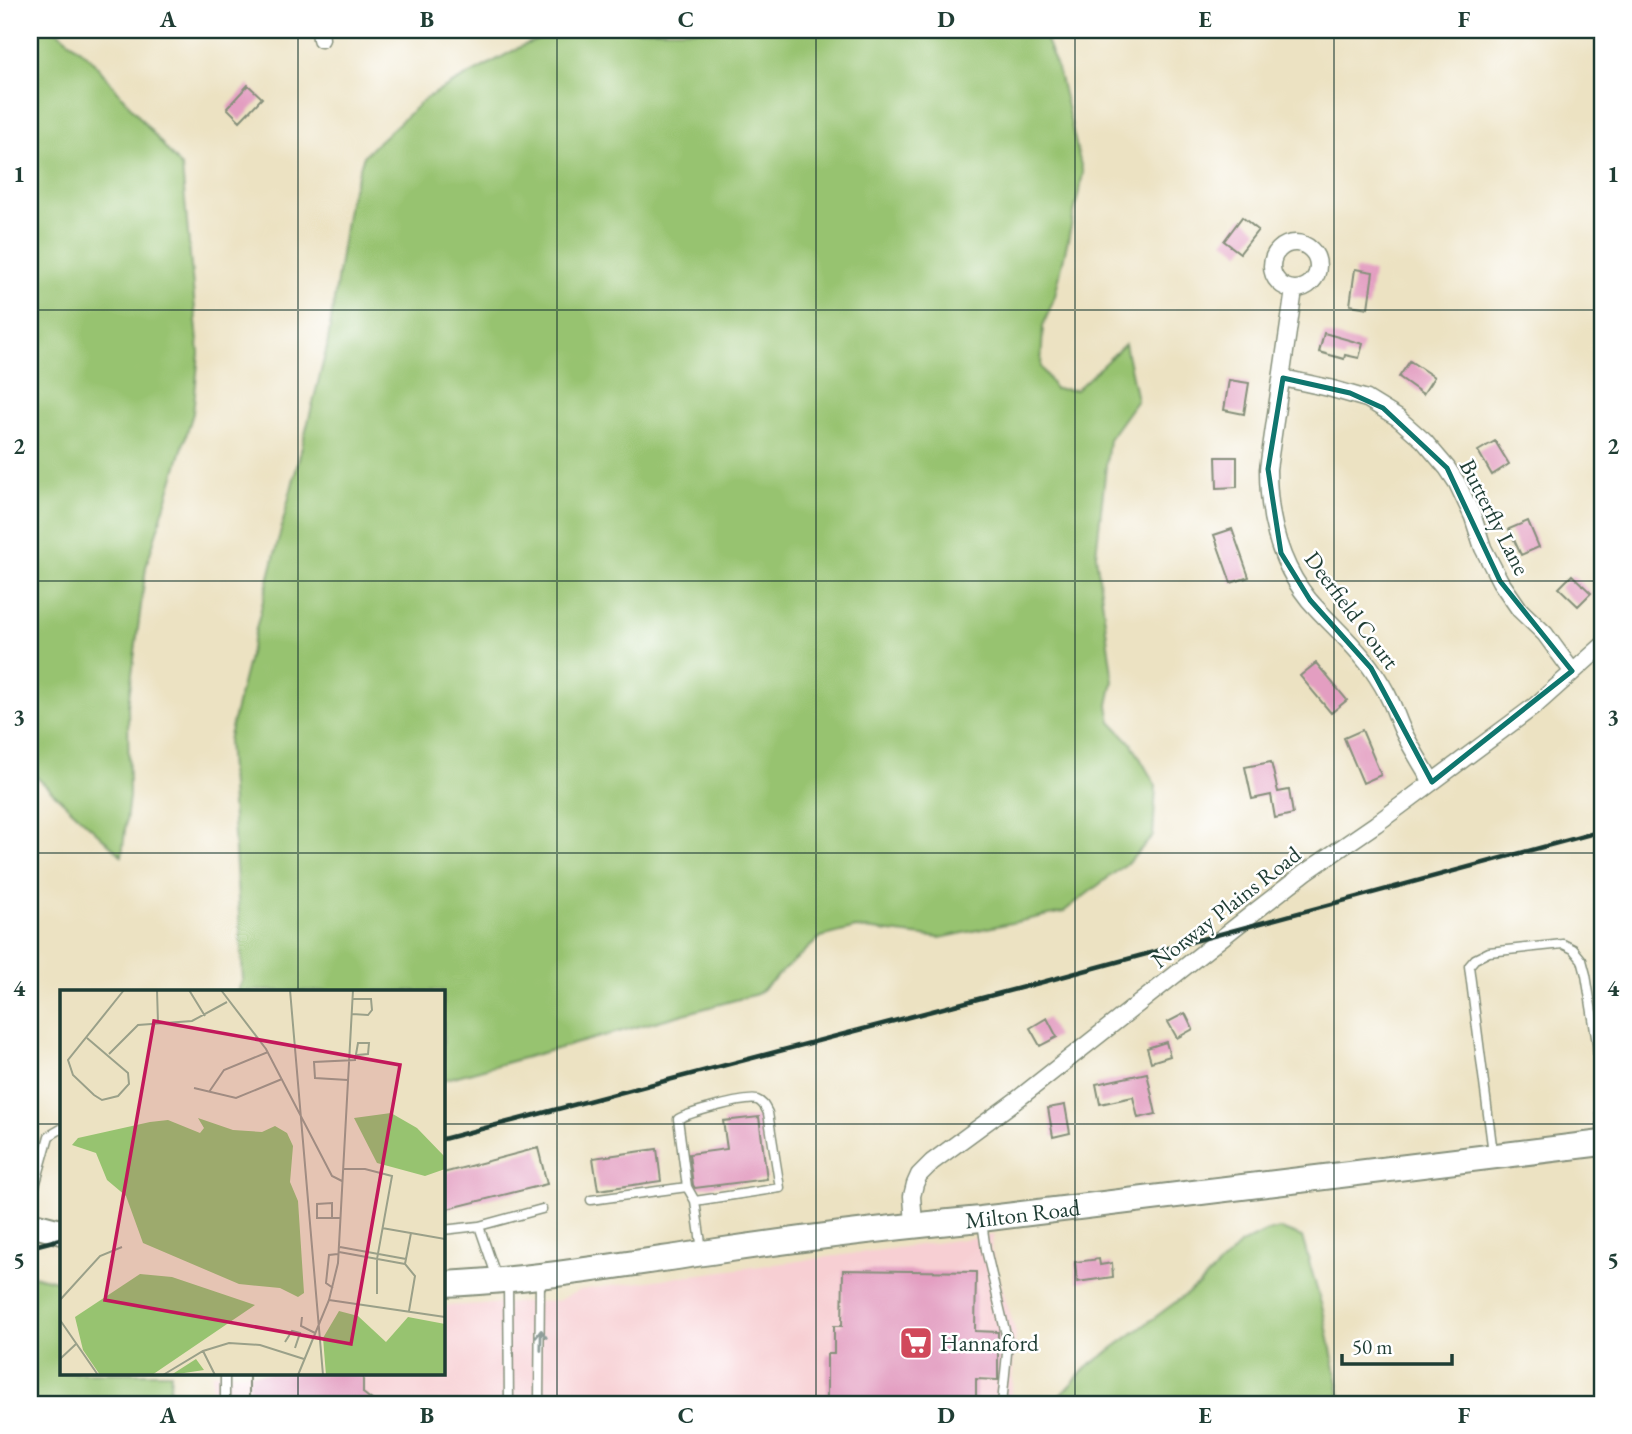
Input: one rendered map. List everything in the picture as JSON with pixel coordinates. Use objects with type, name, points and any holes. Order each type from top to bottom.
[{"type":"main road","name":"Milton Road","points":[[444,1284],[540,1277],[915,1225],[1602,1143]]},
{"type":"main road","points":[[30,1224],[60,1232]]},
{"type":"street","name":"Deerfield Court","points":[[1294,290],[1268,478],[1273,522],[1281,553],[1298,585],[1371,668],[1432,782]]},
{"type":"street","name":"Butterfly Lane","points":[[1283,378],[1328,387],[1367,399],[1398,418],[1424,441],[1457,483],[1473,517],[1483,548],[1500,581],[1520,610],[1545,634],[1572,671]]},
{"type":"street","name":"Norway Plains Road","points":[[915,1225],[912,1196],[915,1184],[919,1175],[932,1162],[1014,1102],[1257,909],[1536,705],[1602,646]]},
{"type":"lane","points":[[1494,1156],[1469,966],[1475,959],[1489,952],[1563,944],[1573,949],[1582,960],[1597,1043],[1602,1132]]},
{"type":"lane","points":[[695,1201],[780,1188],[768,1113],[760,1101],[743,1101],[678,1119],[688,1187],[695,1201],[702,1253]]},
{"type":"lane","points":[[30,1204],[49,1136],[60,1130]]},
{"type":"lane","points":[[591,1200],[688,1187]]},
{"type":"lane","points":[[444,1230],[479,1226],[542,1209]]},
{"type":"lane","points":[[981,1219],[1008,1343],[1002,1404]]},
{"type":"lane","points":[[479,1226],[503,1280],[509,1404]]},
{"type":"lane","points":[[539,1404],[540,1277]]},
{"type":"lane","points":[[225,1374],[225,1404]]},
{"type":"highlighted area","points":[[1283,378],[1350,393],[1383,408],[1447,468],[1500,581],[1572,671],[1432,782],[1371,668],[1310,600],[1281,553],[1268,469]]},
{"type":"shaded area","points":[[994,1235],[991,1249],[1016,1334],[1010,1404],[212,1404],[212,1374],[444,1374],[444,1306],[557,1301],[580,1290]]},
{"type":"green space","points":[[30,30],[56,30],[91,59],[182,168],[199,353],[193,413],[146,567],[128,705],[129,796],[122,856],[30,771]]},
{"type":"green space","points":[[564,30],[1042,30],[1059,73],[1083,174],[1055,296],[1043,326],[1041,367],[1055,389],[1076,390],[1125,344],[1137,400],[1109,439],[1096,555],[1113,681],[1108,705],[1111,722],[1132,744],[1156,786],[1153,836],[1130,861],[1063,912],[940,938],[856,928],[821,937],[757,994],[444,1080],[444,990],[238,990],[243,979],[228,740],[327,347],[349,201],[364,155],[426,98],[522,46]]},
{"type":"green space","points":[[1281,1229],[1302,1237],[1324,1314],[1342,1404],[1052,1404],[1086,1368],[1199,1285],[1241,1244],[1265,1232]]},
{"type":"green space","points":[[30,1275],[60,1282],[60,1374],[171,1374],[169,1404],[30,1404]]},
{"type":"building","points":[[248,85],[262,98],[240,121],[227,108]]},
{"type":"building","points":[[1242,217],[1258,230],[1240,253],[1224,241]]},
{"type":"building","points":[[1355,269],[1373,272],[1368,308],[1350,305]]},
{"type":"building","points":[[1324,333],[1363,344],[1359,358],[1345,355],[1344,359],[1319,352]]},
{"type":"building","points":[[1410,361],[1434,377],[1423,394],[1399,377]]},
{"type":"building","points":[[1229,380],[1249,383],[1244,414],[1224,410]]},
{"type":"building","points":[[1495,441],[1509,464],[1492,475],[1478,451]]},
{"type":"building","points":[[1216,457],[1237,457],[1237,487],[1217,488]]},
{"type":"building","points":[[1528,521],[1539,547],[1521,555],[1509,529]]},
{"type":"building","points":[[1232,529],[1249,577],[1231,583],[1214,535]]},
{"type":"building","points":[[1572,575],[1591,593],[1578,606],[1559,588]]},
{"type":"building","points":[[1316,663],[1347,700],[1331,713],[1300,676]]},
{"type":"building","points":[[1362,730],[1381,775],[1363,783],[1344,738]]},
{"type":"building","points":[[1271,762],[1278,792],[1289,790],[1293,814],[1275,818],[1271,795],[1252,799],[1245,767]]},
{"type":"building","points":[[1185,1013],[1193,1029],[1177,1038],[1168,1022]]},
{"type":"building","points":[[1047,1018],[1057,1037],[1040,1046],[1030,1028]]},
{"type":"building","points":[[1166,1042],[1170,1056],[1151,1062],[1147,1048]]},
{"type":"building","points":[[1147,1073],[1156,1114],[1138,1118],[1133,1097],[1100,1104],[1096,1084]]},
{"type":"building","points":[[1065,1105],[1070,1133],[1053,1137],[1048,1108]]},
{"type":"building","points":[[759,1117],[767,1179],[695,1188],[689,1154],[727,1149],[723,1121]]},
{"type":"building","points":[[538,1148],[547,1184],[444,1210],[444,1173]]},
{"type":"building","points":[[657,1149],[661,1181],[598,1190],[593,1158]]},
{"type":"building","points":[[1099,1259],[1100,1265],[1112,1263],[1113,1277],[1077,1282],[1075,1262]]},
{"type":"building","name":"Hannaford","points":[[843,1270],[976,1272],[975,1331],[998,1332],[998,1380],[976,1379],[976,1404],[834,1404],[834,1398],[827,1398],[827,1354],[834,1354],[834,1326],[842,1326]]},
{"type":"building","points":[[249,1374],[363,1374],[363,1393],[377,1404],[249,1404]]},
{"type":"railway","points":[[444,1139],[1039,983],[1602,831]]},
{"type":"railway","points":[[30,1247],[60,1239]]},
{"type":"place","name":"Hannaford","points":[[916,1343]]}]
